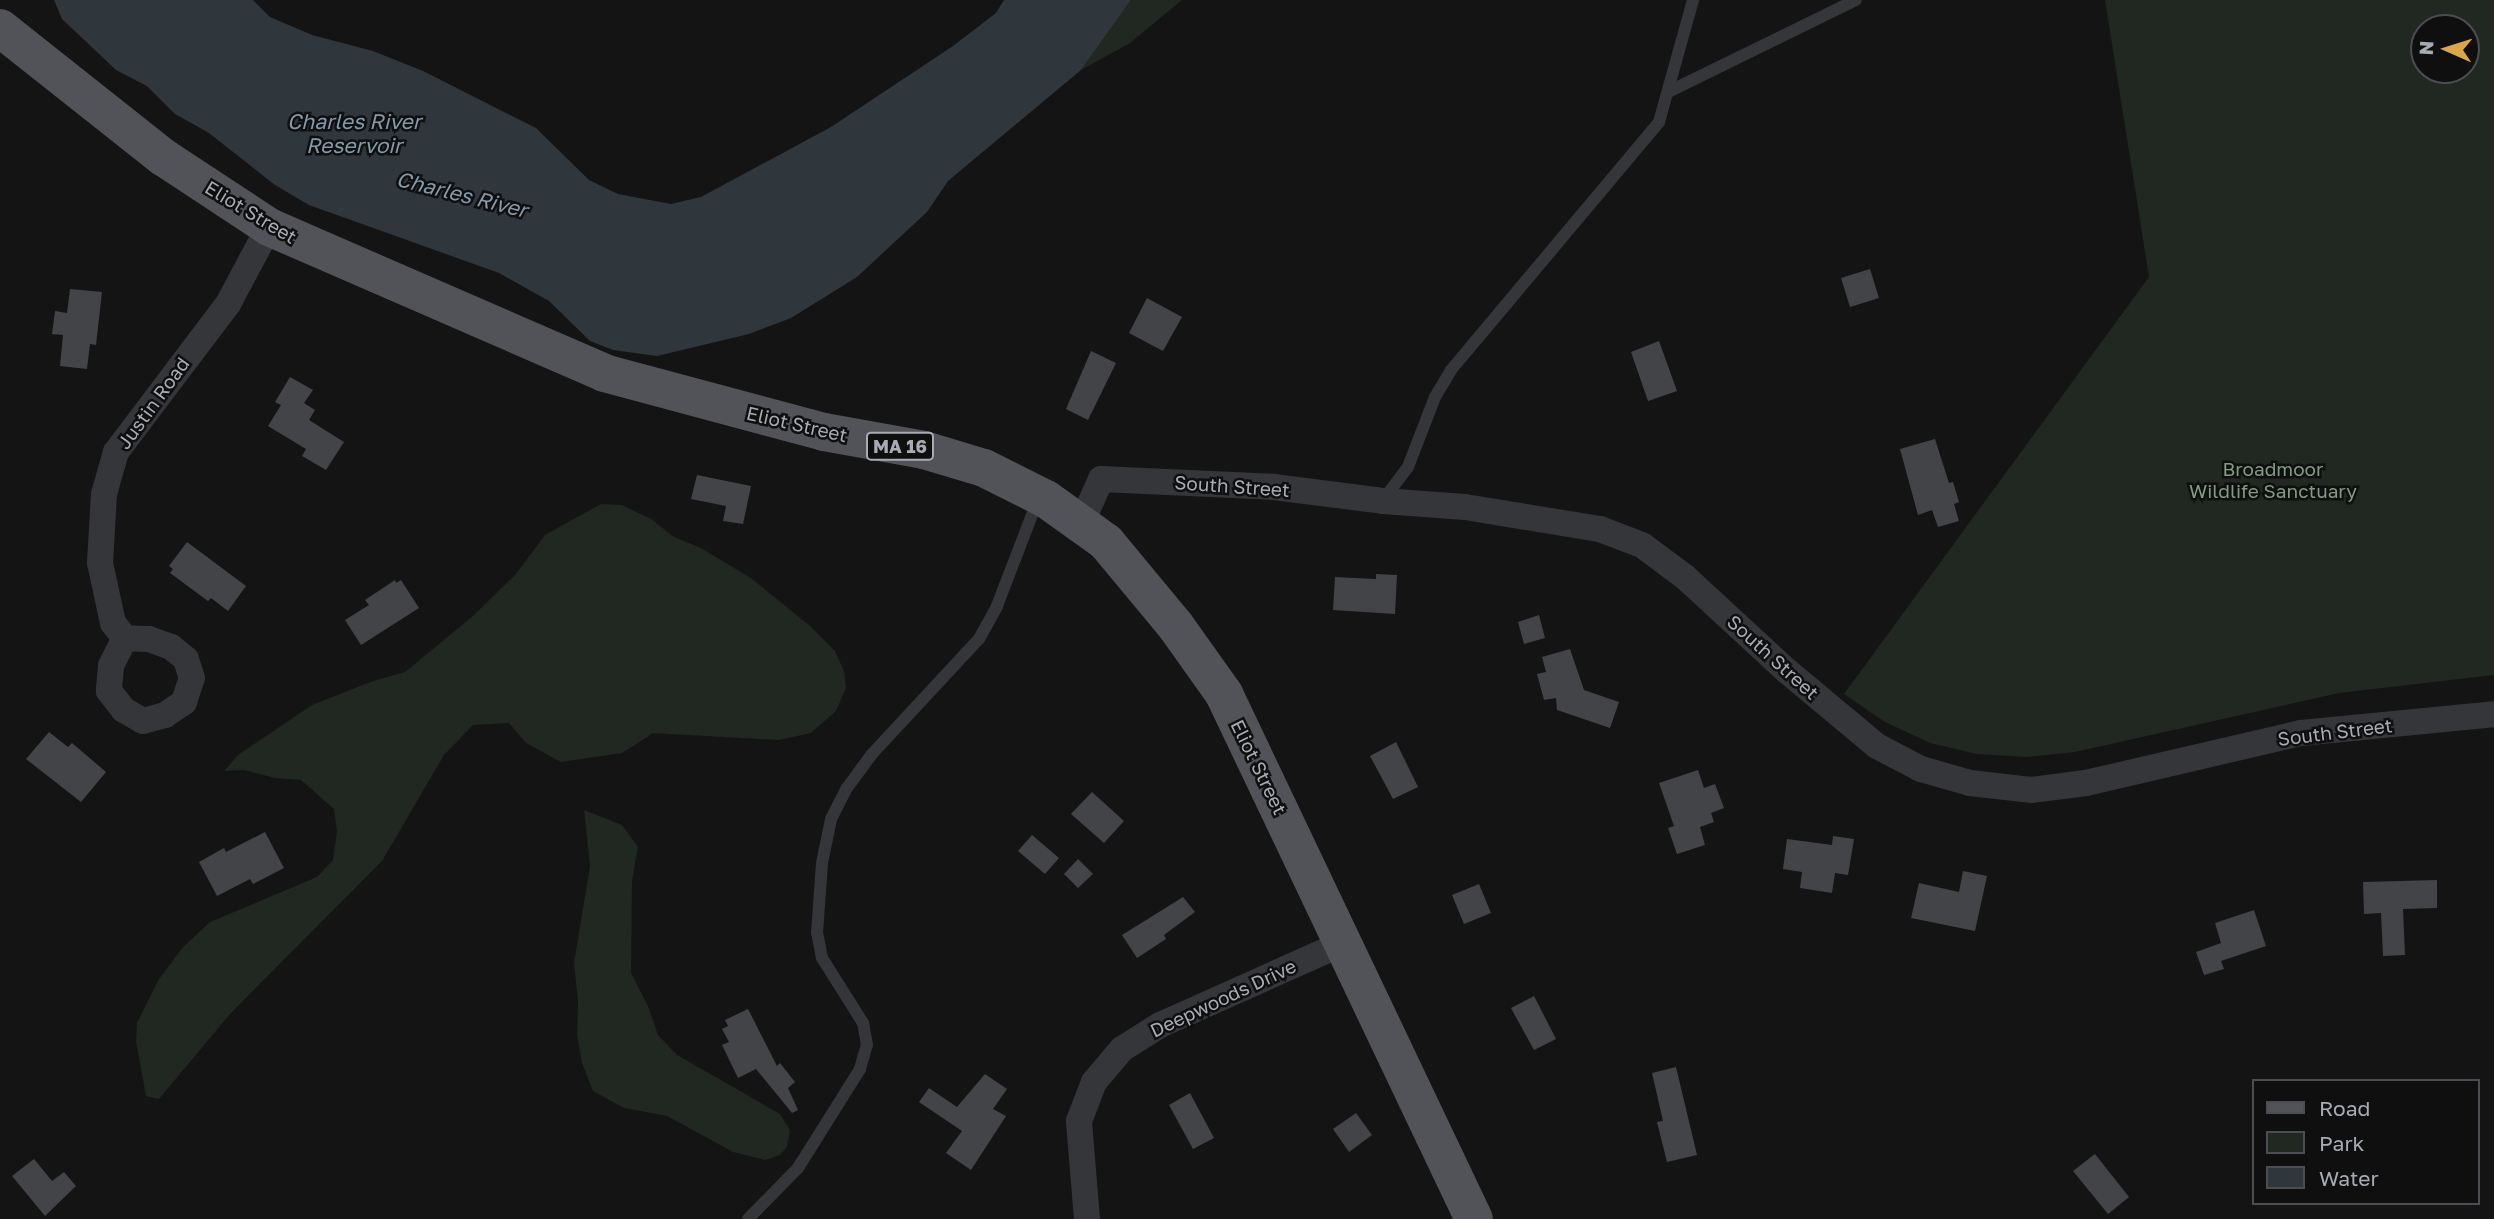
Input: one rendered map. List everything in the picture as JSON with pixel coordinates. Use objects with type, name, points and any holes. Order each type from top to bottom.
[{"type":"main road","name":"Eliot Street","points":[[0,28],[163,157],[269,227],[604,373],[824,432],[924,450],[984,468],[1040,496],[1106,542],[1175,625],[1224,694],[1474,1219]]},
{"type":"street","name":"Justin Road","points":[[125,638],[113,623],[100,563],[104,494],[116,452],[228,304],[269,227]]},
{"type":"street","name":"South Street","points":[[1081,524],[1101,479],[1274,487],[1383,501],[1465,507],[1553,519],[1600,529],[1642,545],[1685,577],[1787,671],[1877,746],[1921,769],[1970,783],[2031,789],[2086,783],[2301,733],[2494,714]]},
{"type":"street","name":"Deepwoods Drive","points":[[1087,1219],[1079,1121],[1094,1082],[1122,1049],[1160,1025],[1341,944]]},
{"type":"lane","points":[[1383,501],[1408,467],[1435,397],[1451,370],[1659,122],[1693,0]]},
{"type":"lane","points":[[1668,92],[1856,0]]},
{"type":"lane","points":[[748,1219],[798,1168],[860,1069],[867,1045],[863,1023],[822,958],[817,933],[822,863],[831,819],[847,788],[872,754],[979,639],[997,606],[1040,496]]},
{"type":"green space","points":[[1131,0],[1182,0],[1130,43],[1081,70]]},
{"type":"green space","name":"Broadmoor Wildlife Sanctuary","points":[[2105,0],[2494,0],[2494,675],[2339,693],[2075,752],[2027,757],[1977,754],[1930,743],[1885,722],[1844,694],[2149,277]]},
{"type":"green space","points":[[601,504],[622,505],[651,519],[674,537],[699,547],[751,578],[810,626],[835,651],[844,671],[846,688],[836,711],[811,733],[779,740],[653,733],[622,753],[561,762],[526,743],[509,723],[473,725],[444,755],[382,861],[230,1014],[159,1099],[146,1096],[136,1041],[137,1023],[159,979],[183,947],[210,922],[317,877],[333,860],[337,831],[334,809],[301,780],[275,778],[244,770],[224,771],[238,755],[312,705],[373,681],[405,672],[473,616],[516,574],[545,535]]},
{"type":"green space","points":[[584,810],[622,825],[638,847],[632,881],[631,973],[648,1006],[658,1035],[677,1055],[780,1114],[790,1130],[787,1147],[780,1155],[765,1160],[733,1152],[667,1116],[624,1108],[593,1091],[582,1063],[577,1035],[578,1002],[574,963],[590,866]]},
{"type":"water","name":"Charles River Reservoir","points":[[54,0],[253,0],[270,17],[312,35],[373,51],[423,71],[536,128],[589,180],[618,194],[671,204],[701,197],[831,127],[953,46],[996,13],[1004,0],[1131,0],[1081,70],[948,181],[927,212],[857,277],[791,318],[749,334],[657,356],[613,350],[590,341],[549,301],[499,273],[309,205],[275,185],[209,133],[175,114],[147,86],[116,70],[62,19]]},
{"type":"building","points":[[1870,269],[1879,298],[1850,307],[1841,278]]},
{"type":"building","points":[[70,289],[102,292],[96,345],[90,344],[87,369],[60,366],[63,335],[52,334],[55,311],[67,313]]},
{"type":"building","points":[[1147,298],[1182,317],[1163,351],[1129,333]]},
{"type":"building","points":[[1659,341],[1677,391],[1648,401],[1631,352]]},
{"type":"building","points":[[1091,351],[1116,363],[1088,420],[1066,409]]},
{"type":"building","points":[[290,377],[313,390],[304,403],[315,410],[309,420],[344,442],[326,470],[302,456],[306,449],[268,426],[281,405],[275,402]]},
{"type":"building","points":[[1935,439],[1949,483],[1953,482],[1959,502],[1954,504],[1959,521],[1938,527],[1932,510],[1918,515],[1900,449]]},
{"type":"building","points":[[697,475],[751,486],[743,524],[723,521],[726,506],[691,499]]},
{"type":"building","points":[[187,542],[246,586],[228,611],[211,598],[208,601],[170,573],[173,569],[169,566]]},
{"type":"building","points":[[1376,574],[1397,575],[1395,614],[1333,610],[1335,577],[1376,579]]},
{"type":"building","points":[[395,580],[396,583],[401,580],[419,608],[361,645],[345,620],[369,605],[365,600]]},
{"type":"building","points":[[1539,615],[1545,638],[1524,644],[1518,622]]},
{"type":"building","points":[[1570,649],[1584,690],[1619,702],[1610,728],[1557,710],[1556,698],[1544,700],[1537,674],[1546,672],[1542,657]]},
{"type":"building","points":[[49,732],[68,747],[72,743],[106,772],[81,802],[26,759]]},
{"type":"building","points":[[1396,742],[1418,787],[1393,799],[1370,756]]},
{"type":"building","points":[[1698,770],[1704,788],[1715,784],[1724,808],[1711,813],[1714,822],[1700,827],[1705,845],[1677,854],[1668,828],[1674,826],[1659,783]]},
{"type":"building","points":[[1092,792],[1124,821],[1104,843],[1071,814]]},
{"type":"building","points":[[265,832],[284,868],[253,884],[250,879],[217,896],[199,862],[224,848],[226,852]]},
{"type":"building","points":[[1032,835],[1059,858],[1045,874],[1018,851]]},
{"type":"building","points":[[1833,836],[1854,839],[1848,875],[1835,873],[1832,893],[1800,888],[1802,872],[1783,869],[1787,839],[1832,845]]},
{"type":"building","points":[[1078,859],[1093,874],[1078,888],[1064,874]]},
{"type":"building","points":[[1963,871],[1987,876],[1975,931],[1911,918],[1919,883],[1959,892]]},
{"type":"building","points":[[2437,880],[2437,908],[2403,909],[2405,955],[2383,956],[2381,913],[2364,914],[2363,882]]},
{"type":"building","points":[[1479,884],[1491,913],[1464,924],[1452,895]]},
{"type":"building","points":[[1183,897],[1195,912],[1164,935],[1166,939],[1137,958],[1122,935]]},
{"type":"building","points":[[2254,910],[2266,946],[2221,961],[2224,969],[2204,975],[2196,952],[2221,943],[2215,923]]},
{"type":"building","points":[[1534,996],[1556,1039],[1534,1050],[1511,1008]]},
{"type":"building","points":[[748,1009],[777,1066],[780,1063],[795,1082],[788,1088],[798,1110],[792,1113],[756,1069],[738,1078],[722,1045],[729,1042],[722,1029],[728,1026],[725,1020]]},
{"type":"building","points":[[1676,1067],[1697,1155],[1667,1162],[1657,1122],[1663,1121],[1652,1073]]},
{"type":"building","points":[[985,1074],[1007,1089],[993,1109],[1006,1116],[971,1170],[946,1153],[962,1131],[919,1102],[929,1088],[957,1107]]},
{"type":"building","points":[[1190,1093],[1214,1138],[1193,1149],[1169,1105]]},
{"type":"building","points":[[1356,1113],[1372,1135],[1349,1152],[1333,1129]]},
{"type":"building","points":[[2095,1154],[2129,1197],[2108,1214],[2073,1171]]},
{"type":"building","points":[[34,1159],[52,1181],[64,1172],[76,1186],[45,1216],[12,1176]]},
{"type":"water label","name":"Charles River","points":[[462,194]]}]
